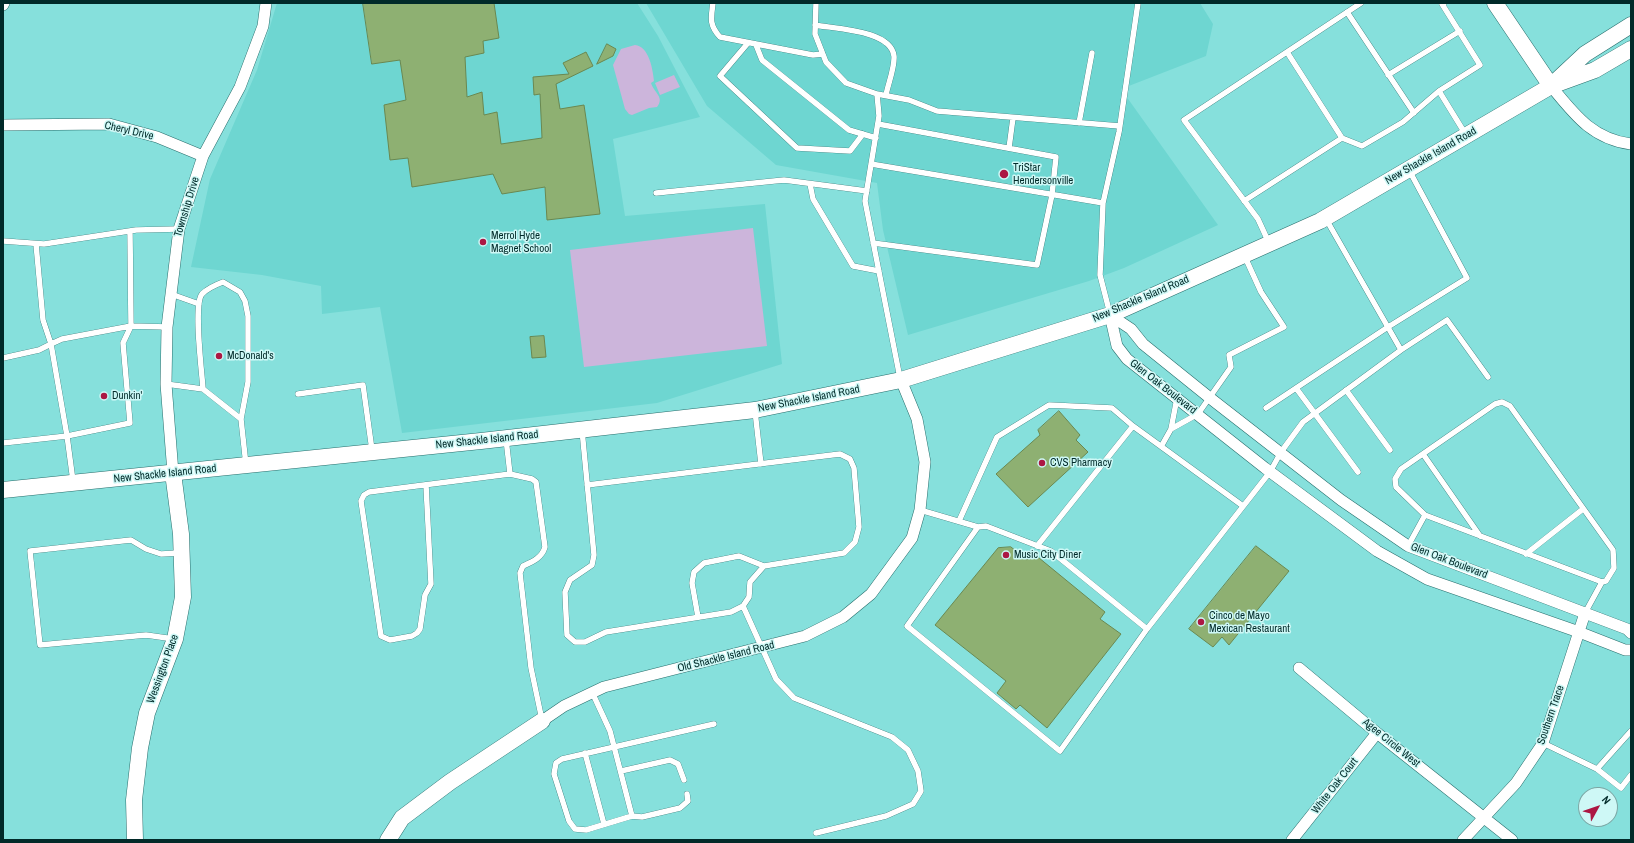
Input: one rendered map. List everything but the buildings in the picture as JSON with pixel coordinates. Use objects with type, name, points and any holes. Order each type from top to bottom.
[{"type":"main road","points":[[1495,3],[1551,86]]},
{"type":"main road","name":"New Shackle Island Road","points":[[1551,86],[1584,54],[1631,25]]},
{"type":"main road","name":"New Shackle Island Road","points":[[3,490],[372,453],[755,410],[901,380],[1110,315],[1244,255],[1325,218],[1551,86],[1595,70],[1631,49]]},
{"type":"main road","name":"Wessington Place","points":[[135,840],[134,800],[140,748],[147,713],[175,639],[183,597],[181,534],[173,473]]},
{"type":"main road","name":"Old Shackle Island Road","points":[[388,840],[402,818],[450,782],[542,721]]},
{"type":"street","name":"Township Drive","points":[[173,473],[166,384],[167,326],[178,229],[203,156],[240,87],[263,26],[266,3]]},
{"type":"street","points":[[1551,86],[1588,128],[1607,137],[1631,144]]},
{"type":"street","name":"Cheryl Drive","points":[[3,125],[109,124],[157,137],[203,156]]},
{"type":"street","name":"Glen Oak Boulevard","points":[[1110,315],[1117,346],[1127,359],[1270,472],[1361,541],[1427,579],[1579,632],[1625,650],[1631,650]]},
{"type":"street","name":"Glen Oak Boulevard","points":[[1110,315],[1131,329],[1142,344],[1341,500],[1408,546],[1627,629],[1631,633]]},
{"type":"street","name":"Old Shackle Island Road","points":[[542,721],[564,706],[604,687],[763,648],[812,633],[843,617],[871,594],[912,538],[920,510],[925,462],[917,419],[901,380]]},
{"type":"street","name":"Southern Trace","points":[[1463,840],[1516,783],[1543,743],[1584,613]]},
{"type":"street","name":"Agee Circle West","points":[[1299,668],[1377,733],[1512,840]]},
{"type":"street","name":"White Oak Court","points":[[1292,840],[1377,733]]},
{"type":"lane","points":[[713,3],[711,18],[713,30],[720,37],[813,55],[823,54]]},
{"type":"lane","points":[[816,3],[815,34],[826,62],[846,82],[877,94],[909,100],[937,111],[1120,126]]},
{"type":"lane","points":[[1110,315],[1100,275],[1103,204],[1120,126],[1138,3]]},
{"type":"lane","points":[[1270,243],[1258,219],[1184,120],[1361,3]]},
{"type":"lane","points":[[1287,52],[1342,138],[1362,146],[1403,122],[1439,91],[1480,65],[1442,3]]},
{"type":"lane","points":[[1347,12],[1414,113]]},
{"type":"lane","points":[[815,26],[873,35],[884,40],[892,47],[894,57],[886,95]]},
{"type":"lane","points":[[1388,75],[1460,31]]},
{"type":"lane","points":[[748,43],[720,76],[797,148],[850,150],[863,134]]},
{"type":"lane","points":[[756,45],[762,60],[850,130],[876,138]]},
{"type":"lane","points":[[1079,123],[1092,53]]},
{"type":"lane","points":[[1439,91],[1466,135]]},
{"type":"lane","points":[[877,94],[879,116],[865,201],[901,380]]},
{"type":"lane","points":[[1009,148],[1013,118]]},
{"type":"lane","points":[[873,243],[1037,265],[1052,195],[1056,157],[878,124]]},
{"type":"lane","points":[[1244,201],[1342,138]]},
{"type":"lane","points":[[871,164],[1103,204]]},
{"type":"lane","points":[[1266,408],[1388,327],[1467,278],[1408,169]]},
{"type":"lane","points":[[656,193],[784,180],[866,191]]},
{"type":"lane","points":[[810,184],[813,199],[853,266],[879,271]]},
{"type":"lane","points":[[1325,218],[1401,350]]},
{"type":"lane","points":[[3,241],[44,244],[130,232],[178,229]]},
{"type":"lane","points":[[3,443],[67,436],[130,423],[123,343],[131,326],[130,232]]},
{"type":"lane","points":[[36,244],[43,320],[51,344],[67,436],[73,482]]},
{"type":"lane","points":[[1171,429],[1198,414],[1231,367],[1229,355],[1284,327],[1260,292],[1244,255]]},
{"type":"lane","points":[[203,389],[197,309],[201,295],[211,286],[223,282],[240,292],[245,301],[248,316],[248,382],[241,419],[246,466]]},
{"type":"lane","points":[[170,294],[199,304]]},
{"type":"lane","points":[[978,527],[907,626],[1060,751],[1147,629],[1270,472],[1281,452],[1303,422],[1401,350],[1447,320],[1488,377]]},
{"type":"lane","points":[[3,358],[39,350],[62,339],[131,326],[167,326]]},
{"type":"lane","points":[[166,384],[203,389],[241,419]]},
{"type":"lane","points":[[298,394],[363,385],[372,453]]},
{"type":"lane","points":[[1296,388],[1358,472]]},
{"type":"lane","points":[[1346,390],[1390,450]]},
{"type":"lane","points":[[1162,445],[1171,429],[1177,398]]},
{"type":"lane","points":[[1584,613],[1602,582],[1606,581],[1614,568],[1615,560],[1613,550],[1510,406],[1502,402],[1495,404],[1401,469],[1395,479],[1396,487],[1425,515],[1602,582]]},
{"type":"lane","points":[[959,521],[997,437],[1049,405],[1112,408],[1134,426],[1162,445],[1243,506]]},
{"type":"lane","points":[[755,410],[761,464]]},
{"type":"lane","points":[[1037,546],[1134,426]]},
{"type":"lane","points":[[582,430],[594,555],[592,565],[570,580],[565,592],[567,635],[575,642],[585,642],[606,632],[731,612],[743,606],[749,597],[750,582],[764,566]]},
{"type":"lane","points":[[506,438],[510,474]]},
{"type":"lane","points":[[587,485],[840,454],[850,459],[854,468],[859,527],[855,542],[844,553],[764,566],[739,556],[704,563],[694,572],[692,583],[698,617]]},
{"type":"lane","points":[[1423,454],[1481,536]]},
{"type":"lane","points":[[426,485],[431,584],[425,595],[420,628],[417,633],[412,636],[390,640],[384,639],[380,636],[361,501],[364,495],[369,492],[510,474],[532,479],[536,482],[544,540],[544,552],[538,559],[523,566],[520,573],[531,668],[542,721]]},
{"type":"lane","points":[[1526,554],[1583,509]]},
{"type":"lane","points":[[920,510],[978,527],[986,526],[1051,551],[1147,629]]},
{"type":"lane","points":[[1408,546],[1425,515]]},
{"type":"lane","points":[[175,639],[146,635],[40,646],[30,551],[131,540],[146,549],[161,554],[182,552]]},
{"type":"lane","points":[[743,606],[776,679],[794,698],[892,737],[908,750],[918,771],[921,791],[913,804],[886,816],[816,833]]},
{"type":"lane","points":[[592,692],[610,731],[632,816]]},
{"type":"lane","points":[[687,794],[688,801],[680,808],[642,817],[632,816],[586,830],[575,829],[569,821],[554,774],[556,763],[562,759],[585,753],[714,724]]},
{"type":"lane","points":[[1597,769],[1631,731]]},
{"type":"lane","points":[[1543,743],[1597,769],[1621,788],[1631,775]]},
{"type":"lane","points":[[585,753],[604,824]]},
{"type":"lane","points":[[621,772],[670,760],[678,764],[684,780]]},
{"type":"shaded area","name":"Merrol Hyde Magnet School","points":[[277,3],[637,3],[658,36],[700,117],[613,139],[625,216],[765,204],[782,364],[657,403],[402,433],[380,307],[322,314],[321,286],[262,275],[191,267],[210,179],[257,70]]},
{"type":"shaded area","name":"TriStar Hendersonville","points":[[646,3],[1200,3],[1213,24],[1206,56],[1121,89],[1218,225],[1124,268],[1089,281],[908,335],[883,230],[877,183],[776,165],[707,106]]},
{"type":"shaded area","points":[[635,45],[640,46],[647,54],[653,71],[654,81],[651,83],[660,100],[657,107],[649,108],[632,115],[625,109],[613,65],[621,49]]},
{"type":"shaded area","points":[[674,75],[680,87],[660,95],[655,83]]},
{"type":"shaded area","points":[[753,228],[767,346],[584,367],[570,250]]},
{"type":"place","name":"TriStar Hendersonville","points":[[1004,174]]},
{"type":"place","name":"Merrol Hyde Magnet School","points":[[483,242]]},
{"type":"place","name":"McDonald's","points":[[219,356]]},
{"type":"place","name":"Dunkin'","points":[[104,396]]},
{"type":"place","name":"CVS Pharmacy","points":[[1042,463]]},
{"type":"place","name":"Music City Diner","points":[[1006,555]]},
{"type":"place","name":"Cinco de Mayo Mexican Restaurant","points":[[1201,622]]}]
